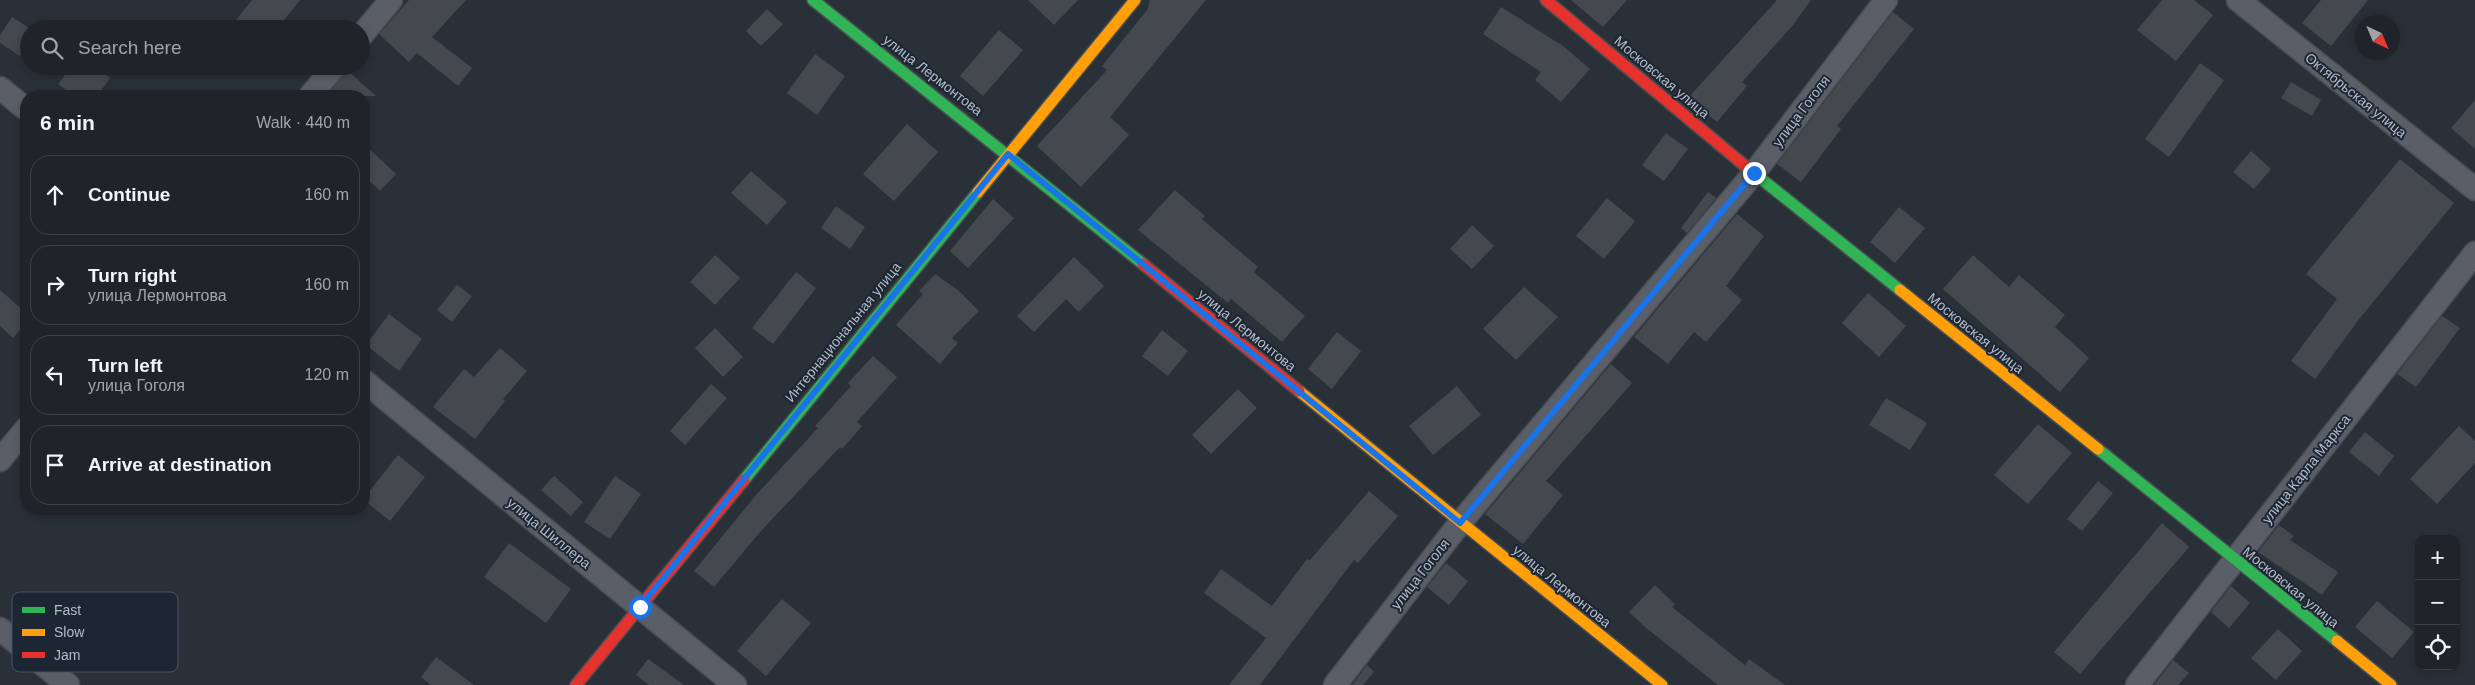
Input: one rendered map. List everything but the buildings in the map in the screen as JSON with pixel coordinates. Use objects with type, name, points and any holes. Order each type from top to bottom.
[{"type":"street","points":[[370,25],[391,0]]},
{"type":"street","name":"улица Лермонтова","points":[[813,0],[1008,154],[1460,523],[1662,685]]},
{"type":"street","name":"Интернациональная улица","points":[[576,685],[1135,0]]},
{"type":"street","name":"Московская улица","points":[[1546,0],[1754,173],[2391,685]]},
{"type":"street","name":"улица Гоголя","points":[[1335,685],[1460,523],[1754,173],[1886,0]]},
{"type":"street","name":"Октябрьская улица","points":[[2238,0],[2475,189]]},
{"type":"street","points":[[315,90],[328,75]]},
{"type":"street","points":[[0,88],[20,104]]},
{"type":"street","name":"улица Карла Маркса","points":[[2137,685],[2475,253]]},
{"type":"street","name":"улица Шиллера","points":[[370,386],[735,685]]},
{"type":"street","points":[[0,460],[20,436]]},
{"type":"street","points":[[0,629],[12,639]]},
{"type":"street","points":[[52,672],[68,685]]},
{"type":"traffic: fast","points":[[813,0],[1143,264]]},
{"type":"traffic: fast","points":[[1744,165],[1900,290]]},
{"type":"traffic: fast","points":[[744,480],[978,192]]},
{"type":"traffic: fast","points":[[2098,449],[2337,641]]},
{"type":"traffic: slow","points":[[978,192],[1135,0]]},
{"type":"traffic: slow","points":[[1900,290],[2098,449]]},
{"type":"traffic: slow","points":[[1299,391],[1662,685]]},
{"type":"traffic: slow","points":[[2337,641],[2391,685]]},
{"type":"traffic: jam","points":[[1546,0],[1744,165]]},
{"type":"traffic: jam","points":[[1143,264],[1299,391]]},
{"type":"traffic: jam","points":[[576,685],[744,480]]},
{"type":"route","points":[[640,607],[1008,154],[1460,523],[1754,173]]}]
